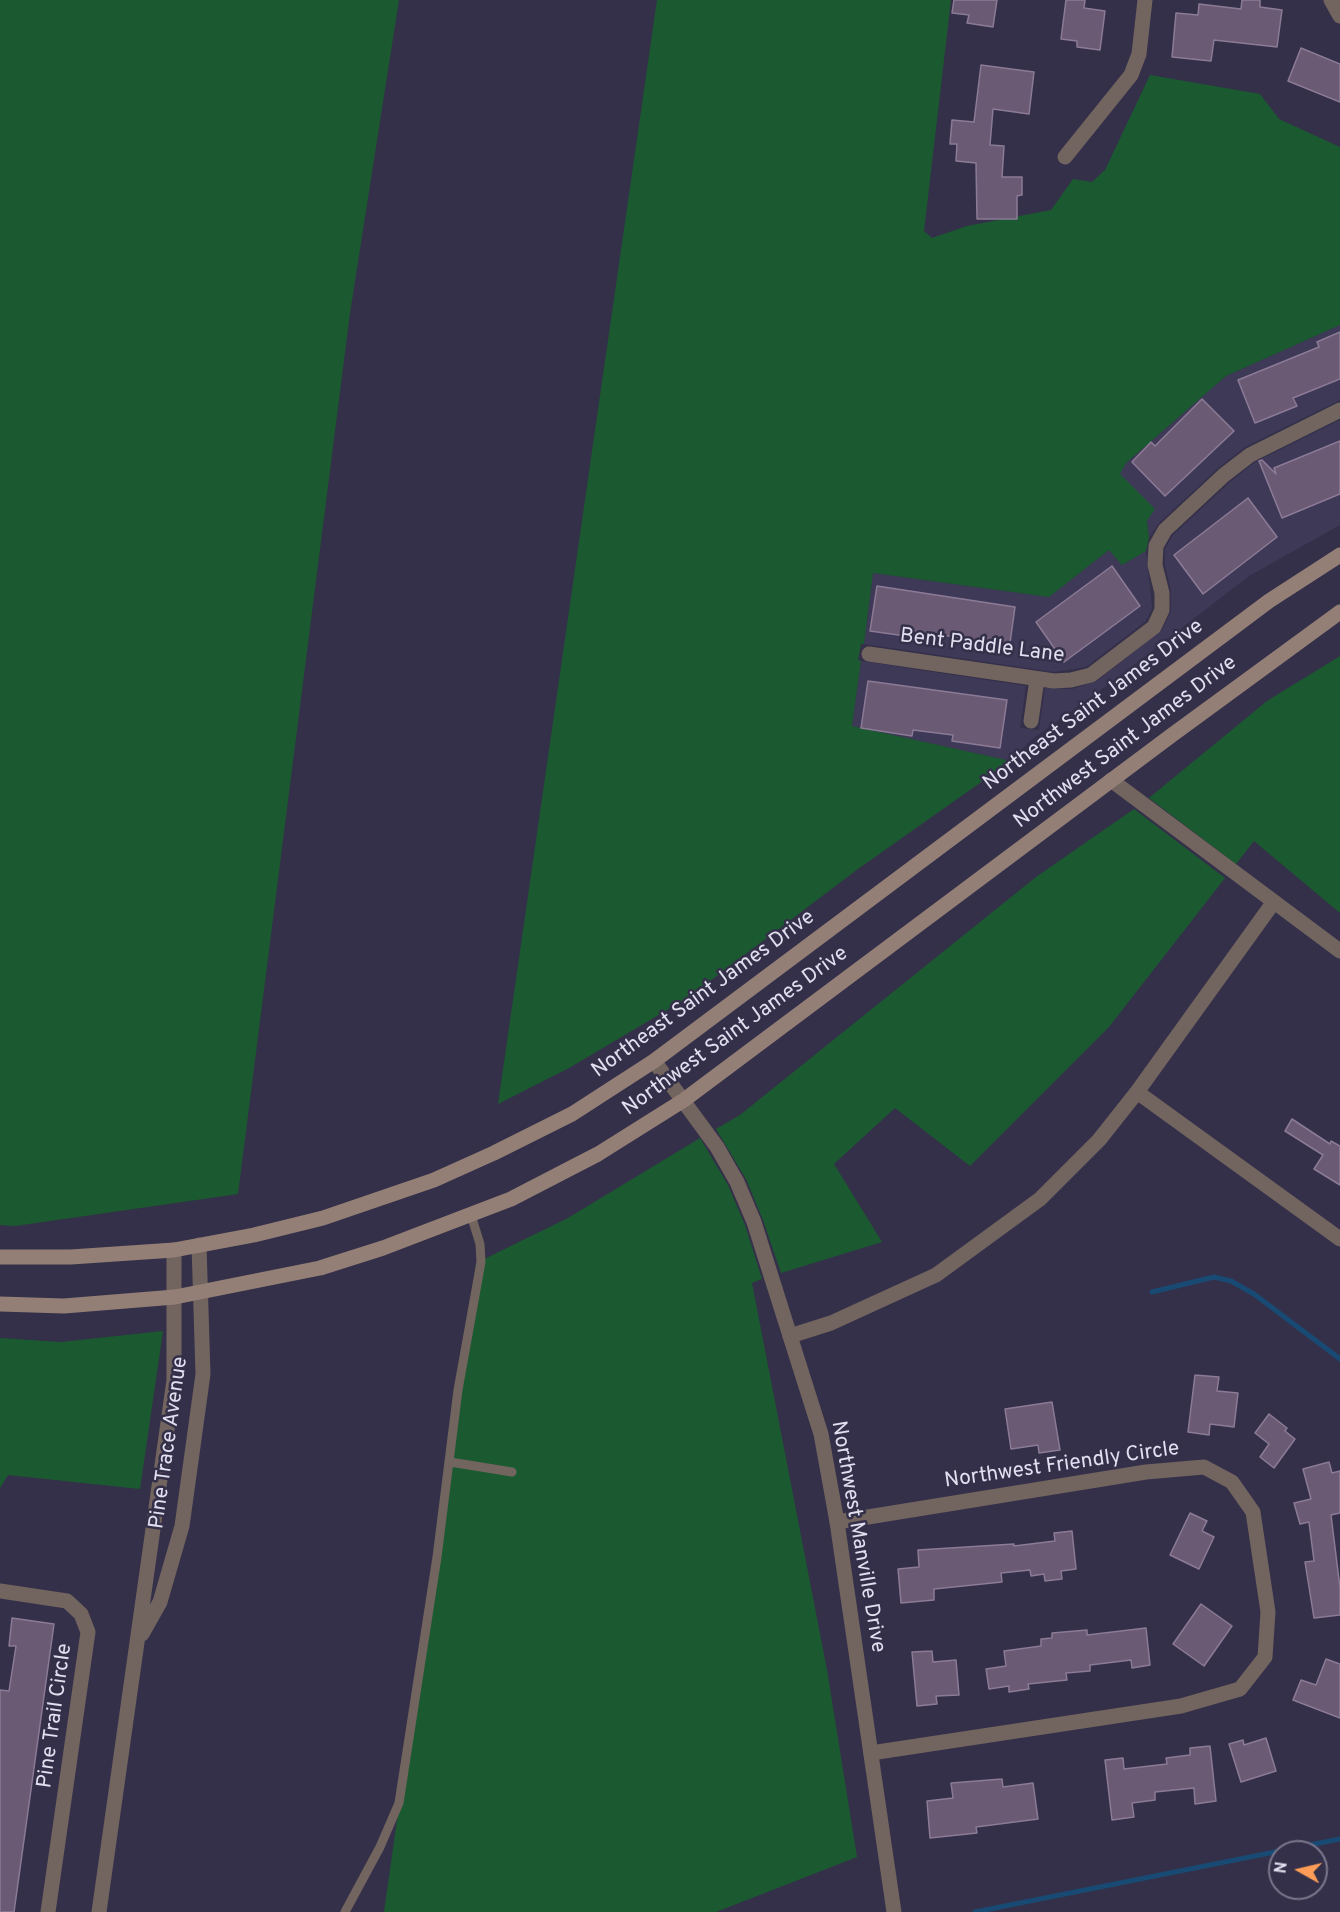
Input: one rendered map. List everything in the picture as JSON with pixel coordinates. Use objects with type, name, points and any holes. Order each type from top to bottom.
[{"type":"main road","name":"Northeast Saint James Drive","points":[[0,1257],[71,1257],[174,1250],[323,1218],[434,1180],[572,1114],[654,1061],[1269,601],[1340,555]]},
{"type":"main road","name":"Northwest Saint James Drive","points":[[0,1304],[64,1306],[175,1297],[320,1268],[383,1248],[511,1199],[598,1154],[684,1100],[1340,612]]},
{"type":"street","points":[[1065,157],[1131,75],[1139,54],[1145,0]]},
{"type":"street","points":[[1331,0],[1340,16]]},
{"type":"street","name":"Bent Paddle Lane","points":[[869,654],[1036,679],[1071,681],[1091,675],[1154,627],[1162,610],[1162,593],[1155,565],[1156,546],[1165,530],[1224,475],[1250,455],[1340,410]]},
{"type":"street","points":[[1031,721],[1036,679]]},
{"type":"street","points":[[1112,780],[1273,903],[1340,951]]},
{"type":"street","points":[[790,1336],[831,1323],[936,1275],[994,1235],[1041,1198],[1099,1140],[1137,1092],[1273,903]]},
{"type":"street","name":"Northwest Manville Drive","points":[[654,1061],[717,1147],[737,1182],[754,1222],[821,1434],[837,1522],[894,1912]]},
{"type":"street","points":[[1137,1092],[1340,1239]]},
{"type":"street","name":"Pine Trace Avenue","points":[[139,1639],[148,1628],[160,1602],[182,1526],[203,1374],[199,1245]]},
{"type":"street","name":"Pine Trace Avenue","points":[[99,1912],[174,1380],[174,1250]]},
{"type":"street","name":"Northwest Friendly Circle","points":[[837,1522],[1146,1472],[1204,1467],[1232,1482],[1253,1512],[1267,1601],[1264,1657],[1240,1689],[1181,1706],[871,1753]]},
{"type":"street","name":"Pine Trail Circle","points":[[0,1591],[67,1601],[81,1614],[88,1632],[48,1912]]},
{"type":"lane","points":[[345,1912],[380,1847],[399,1803],[450,1462],[458,1390],[481,1262],[480,1244],[471,1215]]},
{"type":"lane","points":[[450,1462],[512,1472]]},
{"type":"shaded area","points":[[1340,325],[1340,400],[1245,447],[1217,469],[1158,524],[1149,538],[1147,521],[1119,473],[1126,463],[1226,376]]},
{"type":"shaded area","points":[[1340,420],[1340,525],[1249,576],[1113,681],[1031,740],[1011,761],[852,726],[861,661],[1026,686],[1020,728],[1039,730],[1045,688],[1072,689],[1097,681],[1162,630],[1171,611],[1171,591],[1165,565],[1165,549],[1173,535],[1255,462]]},
{"type":"shaded area","points":[[1109,550],[1122,565],[1146,551],[1152,608],[1146,621],[1086,667],[1054,672],[864,644],[873,573],[1049,597]]},
{"type":"green space","points":[[0,0],[399,0],[350,313],[238,1194],[15,1226],[0,1225]]},
{"type":"green space","points":[[657,0],[951,0],[924,231],[932,238],[967,226],[1051,210],[1073,179],[1092,182],[1105,170],[1150,75],[1260,94],[1279,119],[1340,147],[1340,325],[1226,376],[1126,463],[1120,474],[1155,509],[1147,521],[1149,538],[1146,551],[1122,565],[1109,550],[1049,597],[873,573],[864,644],[861,644],[858,660],[861,661],[852,726],[1011,761],[858,869],[689,997],[569,1068],[498,1104]]},
{"type":"green space","points":[[1340,656],[1340,913],[1254,841],[1236,864],[1149,798],[1267,701]]},
{"type":"green space","points":[[1134,809],[1225,878],[1109,1027],[970,1166],[895,1108],[834,1164],[882,1242],[781,1273],[746,1179],[716,1129],[740,1115],[1036,877]]},
{"type":"green space","points":[[700,1138],[728,1185],[745,1225],[762,1279],[752,1283],[827,1670],[857,1857],[716,1912],[384,1912],[476,1263],[568,1218]]},
{"type":"green space","points":[[163,1331],[140,1489],[8,1475],[0,1488],[0,1338],[61,1342]]},
{"type":"building","points":[[954,0],[997,0],[993,27],[967,23],[969,15],[952,13]]},
{"type":"building","points":[[1066,0],[1085,0],[1084,8],[1105,11],[1100,50],[1077,47],[1077,41],[1061,39]]},
{"type":"building","points":[[1242,0],[1260,0],[1260,7],[1282,10],[1277,47],[1214,40],[1211,61],[1172,57],[1176,13],[1198,15],[1199,4],[1241,9]]},
{"type":"building","points":[[1301,48],[1340,64],[1340,102],[1288,81]]},
{"type":"building","points":[[981,65],[1034,72],[1029,114],[993,109],[990,145],[1004,146],[1002,177],[1022,177],[1022,195],[1017,196],[1017,219],[977,219],[976,163],[956,161],[957,144],[950,144],[952,120],[974,122]]},
{"type":"building","points":[[1340,332],[1340,379],[1293,398],[1297,406],[1255,423],[1238,380],[1319,347],[1317,342]]},
{"type":"building","points":[[1202,399],[1234,431],[1165,496],[1132,462],[1151,442],[1155,446]]},
{"type":"building","points":[[1340,441],[1340,494],[1282,518],[1259,461],[1262,460],[1276,474],[1274,468]]},
{"type":"building","points":[[1248,498],[1277,537],[1203,594],[1174,555]]},
{"type":"building","points":[[1112,566],[1140,606],[1064,662],[1036,622]]},
{"type":"building","points":[[877,586],[1015,607],[1009,650],[969,644],[970,639],[914,631],[913,637],[870,631]]},
{"type":"building","points":[[868,681],[1007,700],[1000,748],[952,741],[953,735],[913,730],[912,736],[861,728]]},
{"type":"building","points":[[1292,1119],[1330,1144],[1331,1141],[1340,1146],[1340,1185],[1314,1169],[1323,1155],[1285,1131]]},
{"type":"building","points":[[1195,1375],[1219,1377],[1217,1391],[1238,1393],[1234,1427],[1210,1424],[1209,1435],[1188,1432]]},
{"type":"building","points":[[1052,1402],[1060,1450],[1039,1453],[1038,1445],[1011,1449],[1005,1409]]},
{"type":"building","points":[[1269,1414],[1287,1428],[1285,1431],[1295,1439],[1274,1468],[1260,1457],[1269,1444],[1255,1433]]},
{"type":"building","points":[[1329,1462],[1332,1473],[1340,1471],[1340,1513],[1331,1515],[1340,1588],[1340,1615],[1314,1618],[1305,1562],[1314,1561],[1309,1522],[1300,1524],[1294,1503],[1311,1499],[1303,1469]]},
{"type":"building","points":[[1190,1513],[1207,1521],[1202,1531],[1214,1537],[1199,1569],[1170,1555]]},
{"type":"building","points":[[1072,1531],[1076,1569],[1061,1571],[1062,1579],[1045,1581],[1044,1574],[1031,1576],[1030,1570],[1001,1573],[1002,1582],[934,1589],[934,1600],[901,1603],[898,1569],[919,1567],[918,1550],[1014,1544],[1014,1546],[1055,1541],[1054,1533]]},
{"type":"building","points":[[1201,1604],[1232,1626],[1204,1666],[1173,1644]]},
{"type":"building","points":[[12,1618],[54,1624],[14,1912],[0,1912],[0,1690],[9,1691],[16,1646],[9,1646]]},
{"type":"building","points":[[1146,1628],[1150,1665],[1132,1668],[1131,1660],[1090,1665],[1090,1671],[1066,1673],[1067,1680],[1028,1684],[1029,1689],[1009,1692],[1009,1686],[989,1689],[986,1669],[1006,1666],[1004,1651],[1041,1646],[1041,1639],[1052,1638],[1052,1633],[1087,1630],[1087,1635]]},
{"type":"building","points":[[932,1651],[933,1662],[956,1660],[959,1695],[936,1696],[937,1704],[917,1706],[912,1652]]},
{"type":"building","points":[[1326,1659],[1340,1664],[1340,1718],[1293,1700],[1301,1680],[1316,1685]]},
{"type":"building","points":[[1266,1738],[1276,1771],[1241,1782],[1229,1744],[1243,1740],[1244,1745]]},
{"type":"building","points":[[1210,1746],[1216,1801],[1195,1804],[1194,1788],[1155,1792],[1155,1800],[1132,1803],[1134,1817],[1112,1820],[1105,1760],[1123,1758],[1124,1769],[1167,1764],[1166,1758],[1190,1755],[1190,1748]]},
{"type":"building","points":[[1002,1779],[1003,1787],[1033,1783],[1038,1819],[976,1827],[977,1833],[930,1838],[927,1801],[953,1798],[951,1783]]},
{"type":"waterway","points":[[1152,1292],[1214,1277],[1231,1281],[1254,1294],[1340,1359]]},
{"type":"waterway","points":[[975,1912],[1340,1839]]}]
